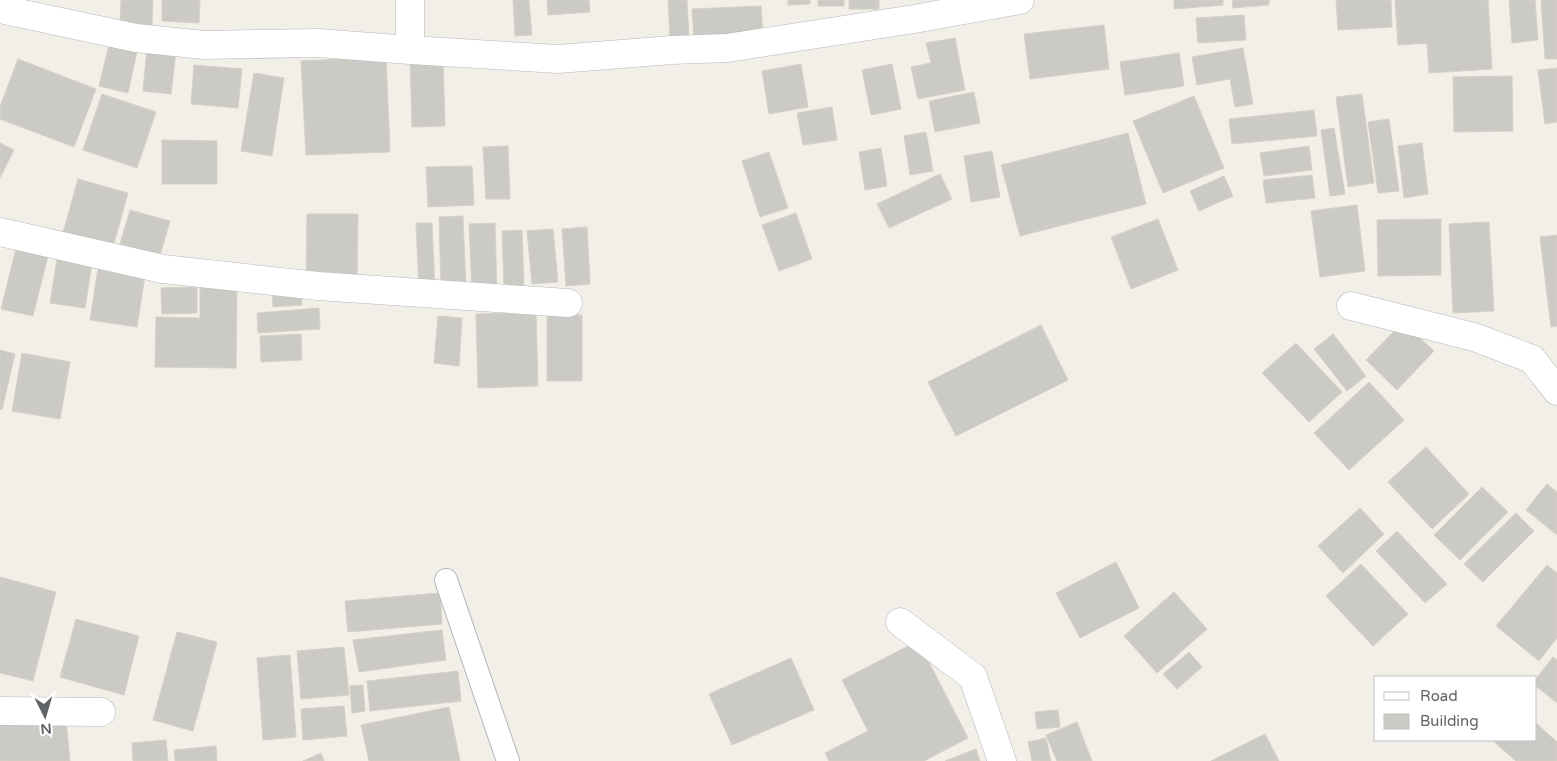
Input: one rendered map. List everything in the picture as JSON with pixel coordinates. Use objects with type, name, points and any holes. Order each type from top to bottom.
[{"type":"street","points":[[410,0],[410,50]]},
{"type":"street","points":[[0,9],[136,38],[204,45],[318,43],[558,59],[672,50],[727,48],[914,19],[1020,0]]},
{"type":"street","points":[[0,232],[163,269],[318,286],[568,303]]},
{"type":"street","points":[[1351,306],[1474,337],[1532,359],[1557,391]]},
{"type":"street","points":[[900,622],[973,677],[1002,761]]},
{"type":"street","points":[[0,712],[101,712]]},
{"type":"lane","points":[[446,580],[508,761]]},
{"type":"building","points":[[121,0],[153,0],[152,25],[120,24]]},
{"type":"building","points":[[162,0],[200,0],[199,23],[162,21]]},
{"type":"building","points":[[513,0],[529,0],[532,35],[515,36]]},
{"type":"building","points":[[547,0],[589,0],[590,12],[548,15]]},
{"type":"building","points":[[668,0],[687,0],[689,37],[670,38]]},
{"type":"building","points":[[788,0],[810,0],[810,4],[788,5]]},
{"type":"building","points":[[818,0],[844,0],[844,6],[818,6]]},
{"type":"building","points":[[849,0],[879,0],[879,9],[849,9]]},
{"type":"building","points":[[1174,0],[1223,0],[1223,5],[1174,9]]},
{"type":"building","points":[[1232,0],[1269,0],[1269,5],[1233,8]]},
{"type":"building","points":[[1336,0],[1391,0],[1392,27],[1338,30]]},
{"type":"building","points":[[1395,0],[1488,0],[1492,69],[1429,73],[1427,43],[1398,45]]},
{"type":"building","points":[[1509,0],[1535,0],[1538,40],[1512,43]]},
{"type":"building","points":[[1541,0],[1557,0],[1557,59],[1545,59]]},
{"type":"building","points":[[761,6],[763,36],[694,39],[692,9]]},
{"type":"building","points":[[1244,15],[1246,40],[1198,43],[1196,18]]},
{"type":"building","points":[[1104,25],[1109,69],[1030,79],[1024,34]]},
{"type":"building","points":[[955,38],[965,90],[918,99],[911,67],[931,63],[926,43]]},
{"type":"building","points":[[110,41],[138,47],[128,93],[99,86]]},
{"type":"building","points":[[147,48],[176,51],[171,94],[143,91]]},
{"type":"building","points":[[1243,48],[1253,104],[1235,107],[1230,79],[1197,85],[1192,57]]},
{"type":"building","points":[[1179,53],[1184,86],[1125,95],[1120,62]]},
{"type":"building","points":[[386,57],[390,152],[306,155],[301,61]]},
{"type":"building","points":[[443,57],[445,126],[412,127],[410,59]]},
{"type":"building","points":[[18,59],[96,89],[74,147],[0,119],[0,107]]},
{"type":"building","points":[[801,64],[808,107],[769,114],[762,71]]},
{"type":"building","points":[[892,64],[901,109],[871,115],[862,70]]},
{"type":"building","points":[[194,65],[242,69],[238,108],[191,104]]},
{"type":"building","points":[[1557,68],[1557,122],[1545,124],[1538,70]]},
{"type":"building","points":[[254,73],[284,78],[272,156],[241,151]]},
{"type":"building","points":[[1512,76],[1513,131],[1454,132],[1453,77]]},
{"type":"building","points":[[974,92],[980,123],[935,132],[929,101]]},
{"type":"building","points":[[102,94],[156,112],[137,168],[83,150]]},
{"type":"building","points":[[1362,94],[1374,183],[1348,187],[1336,97]]},
{"type":"building","points":[[1194,96],[1224,168],[1163,193],[1133,121]]},
{"type":"building","points":[[832,107],[837,140],[803,145],[797,113]]},
{"type":"building","points":[[1314,110],[1317,136],[1232,144],[1229,119]]},
{"type":"building","points":[[1389,119],[1399,191],[1378,193],[1368,122]]},
{"type":"building","points":[[1334,128],[1345,194],[1330,196],[1321,130]]},
{"type":"building","points":[[926,132],[933,171],[910,175],[904,136]]},
{"type":"building","points":[[1128,133],[1146,204],[1020,236],[1001,165]]},
{"type":"building","points":[[162,140],[217,141],[217,184],[162,184]]},
{"type":"building","points":[[0,143],[14,150],[0,178]]},
{"type":"building","points":[[1422,143],[1428,194],[1404,198],[1398,146]]},
{"type":"building","points":[[508,146],[510,199],[486,199],[483,147]]},
{"type":"building","points":[[1309,146],[1312,170],[1264,176],[1260,153]]},
{"type":"building","points":[[881,148],[887,186],[865,190],[859,152]]},
{"type":"building","points":[[992,151],[1000,197],[971,202],[964,156]]},
{"type":"building","points":[[769,152],[788,208],[760,217],[742,161]]},
{"type":"building","points":[[472,166],[474,205],[428,207],[426,167]]},
{"type":"building","points":[[940,174],[952,199],[889,228],[877,204]]},
{"type":"building","points":[[1312,175],[1315,198],[1266,203],[1263,180]]},
{"type":"building","points":[[1224,176],[1233,196],[1199,211],[1190,191]]},
{"type":"building","points":[[78,179],[128,193],[113,247],[63,233]]},
{"type":"building","points":[[1357,205],[1365,271],[1320,277],[1311,211]]},
{"type":"building","points":[[130,210],[170,221],[160,255],[120,244]]},
{"type":"building","points":[[796,213],[812,259],[779,271],[762,225]]},
{"type":"building","points":[[307,214],[358,214],[357,278],[306,278]]},
{"type":"building","points":[[463,216],[466,289],[441,290],[439,217]]},
{"type":"building","points":[[1158,219],[1178,270],[1131,289],[1111,237]]},
{"type":"building","points":[[1441,219],[1441,275],[1378,276],[1377,220]]},
{"type":"building","points":[[1489,222],[1494,311],[1453,313],[1449,224]]},
{"type":"building","points":[[416,223],[432,223],[435,288],[419,288]]},
{"type":"building","points":[[495,223],[497,290],[472,291],[469,224]]},
{"type":"building","points":[[587,227],[590,284],[566,286],[562,229]]},
{"type":"building","points":[[553,229],[558,282],[532,284],[527,231]]},
{"type":"building","points":[[522,230],[524,287],[504,288],[502,231]]},
{"type":"building","points":[[1557,235],[1557,326],[1551,327],[1540,237]]},
{"type":"building","points":[[17,244],[49,252],[33,316],[1,309]]},
{"type":"building","points":[[58,252],[93,257],[85,308],[50,303]]},
{"type":"building","points":[[99,262],[146,269],[137,327],[90,320]]},
{"type":"building","points":[[200,283],[237,284],[236,368],[155,367],[156,317],[200,318]]},
{"type":"building","points":[[197,287],[197,313],[162,314],[161,288]]},
{"type":"building","points":[[301,290],[302,305],[273,307],[272,292]]},
{"type":"building","points":[[319,308],[320,329],[258,333],[257,313]]},
{"type":"building","points":[[536,312],[538,386],[478,388],[476,314]]},
{"type":"building","points":[[547,315],[582,315],[582,381],[547,381]]},
{"type":"building","points":[[438,316],[462,318],[459,366],[434,363]]},
{"type":"building","points":[[1403,322],[1434,351],[1397,390],[1366,360]]},
{"type":"building","points":[[1041,325],[1068,380],[956,436],[928,382]]},
{"type":"building","points":[[301,334],[302,360],[261,362],[260,336]]},
{"type":"building","points":[[1333,334],[1366,376],[1347,391],[1314,349]]},
{"type":"building","points":[[1296,343],[1342,392],[1309,422],[1262,373]]},
{"type":"building","points":[[0,350],[15,354],[2,410],[0,409]]},
{"type":"building","points":[[22,353],[70,362],[60,419],[12,411]]},
{"type":"building","points":[[1369,382],[1404,420],[1349,470],[1314,433]]},
{"type":"building","points":[[1426,447],[1469,494],[1432,529],[1388,482]]},
{"type":"building","points":[[1547,484],[1557,492],[1557,535],[1526,510]]},
{"type":"building","points":[[1482,487],[1508,512],[1460,560],[1434,535]]},
{"type":"building","points":[[1360,508],[1384,534],[1343,573],[1318,546]]},
{"type":"building","points":[[1516,513],[1534,531],[1483,582],[1464,564]]},
{"type":"building","points":[[1397,531],[1447,584],[1425,603],[1376,551]]},
{"type":"building","points":[[1116,562],[1139,608],[1080,638],[1056,593]]},
{"type":"building","points":[[1361,564],[1408,614],[1373,646],[1326,596]]},
{"type":"building","points":[[1547,565],[1557,573],[1557,638],[1539,661],[1496,626]]},
{"type":"building","points":[[0,577],[56,592],[33,681],[0,673]]},
{"type":"building","points":[[1174,592],[1207,629],[1157,673],[1124,636]]},
{"type":"building","points":[[440,593],[442,624],[348,632],[345,601]]},
{"type":"building","points":[[76,619],[139,636],[124,695],[60,677]]},
{"type":"building","points":[[442,630],[446,660],[359,672],[353,640]]},
{"type":"building","points":[[177,632],[217,642],[193,731],[153,720]]},
{"type":"building","points":[[918,641],[968,738],[924,761],[829,761],[825,753],[868,731],[842,680]]},
{"type":"building","points":[[344,647],[349,695],[301,699],[297,651]]},
{"type":"building","points":[[1189,652],[1202,667],[1177,689],[1163,674]]},
{"type":"building","points":[[290,655],[296,737],[263,740],[257,658]]},
{"type":"building","points":[[1553,657],[1557,660],[1557,703],[1537,687],[1537,678]]},
{"type":"building","points":[[791,658],[814,710],[732,745],[709,694]]},
{"type":"building","points":[[458,671],[461,701],[370,711],[367,681]]},
{"type":"building","points":[[363,685],[365,711],[352,713],[350,686]]},
{"type":"building","points":[[344,706],[347,736],[303,740],[301,709]]},
{"type":"building","points":[[449,707],[460,761],[369,761],[361,725]]},
{"type":"building","points":[[1058,710],[1060,727],[1037,729],[1035,712]]},
{"type":"building","points":[[66,719],[70,761],[0,761],[0,724]]},
{"type":"building","points":[[1077,722],[1092,761],[1057,761],[1046,735]]},
{"type":"building","points":[[1537,724],[1557,742],[1557,761],[1516,761],[1493,741],[1537,741]]},
{"type":"building","points":[[1265,734],[1279,761],[1211,761]]},
{"type":"building","points":[[1046,738],[1051,761],[1032,761],[1028,742]]},
{"type":"building","points":[[166,740],[168,761],[133,761],[132,743]]},
{"type":"building","points":[[216,746],[217,761],[175,761],[174,750]]},
{"type":"building","points":[[976,749],[980,761],[945,761]]},
{"type":"building","points":[[321,753],[324,761],[303,761]]}]
